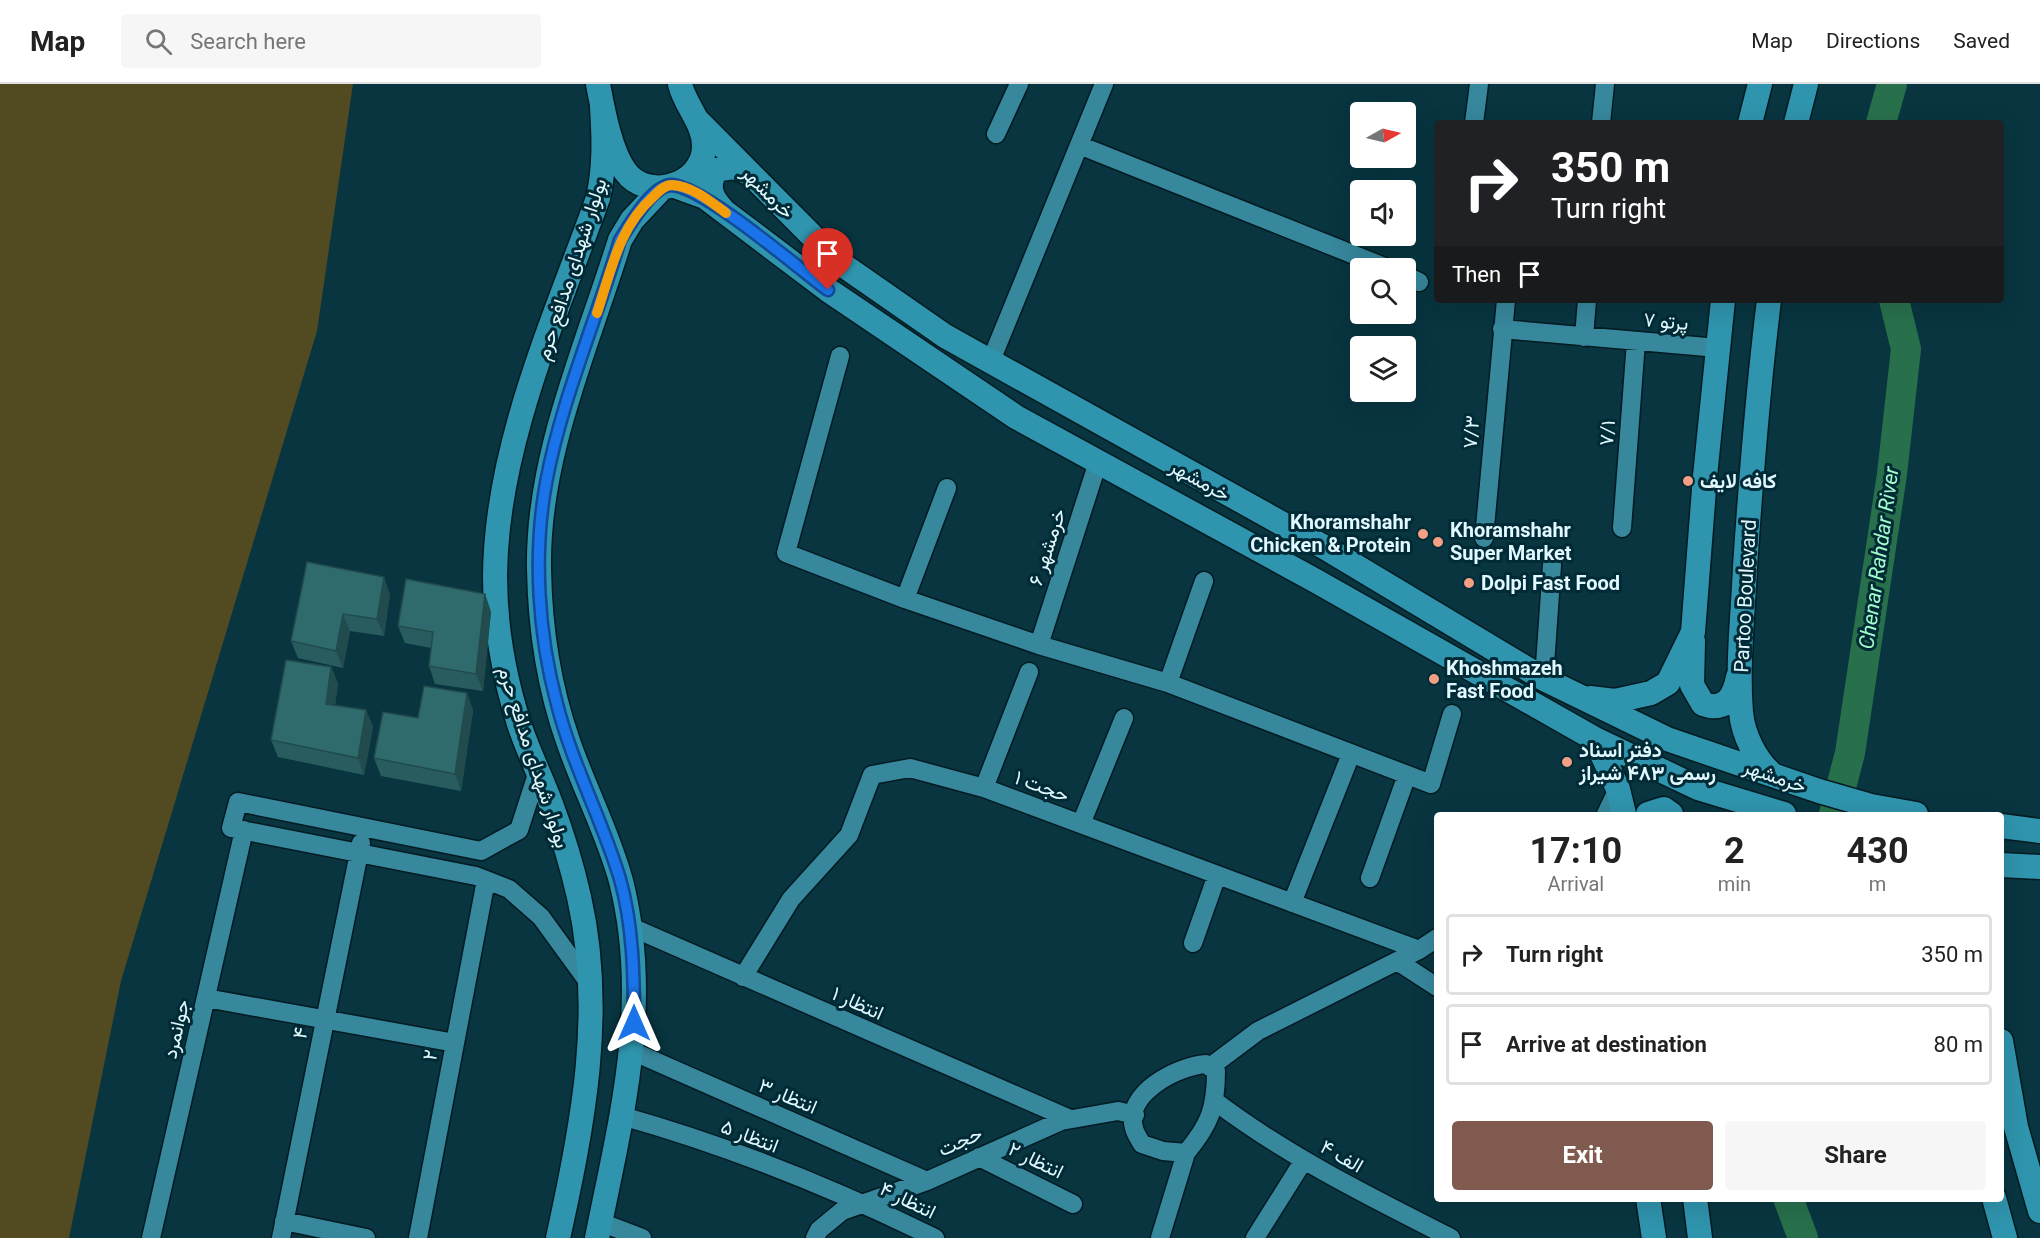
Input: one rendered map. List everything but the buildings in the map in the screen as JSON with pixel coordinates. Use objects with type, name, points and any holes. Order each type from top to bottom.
[{"type":"main road","points":[[680,84],[695,117]]},
{"type":"main road","points":[[1751,120],[1760,84]]},
{"type":"main road","points":[[1797,120],[1806,84]]},
{"type":"main road","name":"خرمشهر","points":[[600,95],[615,153],[626,173],[643,186],[667,187],[705,197],[828,290],[1016,417],[1316,581],[1594,739],[1698,788],[1768,812]]},
{"type":"main road","name":"بولوار شهدای مدافع حرم","points":[[558,1238],[587,1079],[593,1003],[579,897],[552,806],[519,725],[499,650],[495,576],[499,513],[511,448],[584,238],[603,174],[605,147],[600,95]]},
{"type":"main road","name":"خرمشهر","points":[[695,117],[746,172],[837,261],[945,336],[990,363],[1331,551],[1575,696],[1667,739],[1819,791],[1871,806],[1905,812]]},
{"type":"main road","name":"بولوار شهدای مدافع حرم","points":[[598,1230],[622,1116],[632,1052],[634,992],[629,926],[620,881],[610,848],[575,760],[556,703],[542,614],[539,569],[540,525],[546,483],[576,375],[616,254],[632,220],[667,187],[694,173],[701,161],[704,148],[695,117]]},
{"type":"main road","points":[[724,212],[712,195],[711,179],[716,170],[723,167],[734,167],[746,172]]},
{"type":"main road","points":[[584,238],[595,230],[610,231],[616,241],[616,254]]},
{"type":"main road","points":[[1723,303],[1693,632],[1692,685],[1702,704],[1716,707],[1731,699],[1741,654]]},
{"type":"main road","name":"Partoo Boulevard","points":[[1769,303],[1754,424],[1741,654],[1741,714],[1753,751],[1763,767],[1773,775]]},
{"type":"main road","points":[[1316,581],[1331,551]]},
{"type":"main road","points":[[1575,696],[1615,701],[1651,693],[1668,683],[1693,632]]},
{"type":"main road","points":[[1594,739],[1618,789],[1624,812]]},
{"type":"main road","points":[[1654,812],[1664,809],[1668,812]]},
{"type":"main road","points":[[2004,826],[2040,831]]},
{"type":"main road","points":[[2004,865],[2040,867]]},
{"type":"main road","points":[[2004,1058],[2016,1127],[2040,1211]]},
{"type":"main road","points":[[1649,1202],[1654,1238]]},
{"type":"main road","points":[[1696,1202],[1701,1238]]},
{"type":"main road","points":[[1995,1202],[2005,1238]]},
{"type":"street","points":[[692,84],[695,117]]},
{"type":"street","points":[[996,134],[1019,84]]},
{"type":"street","points":[[990,363],[1104,84]]},
{"type":"street","points":[[1474,120],[1479,84]]},
{"type":"street","points":[[1601,120],[1605,84]]},
{"type":"street","points":[[1079,145],[1362,258]]},
{"type":"street","name":"۷/۳","points":[[1484,538],[1506,303]]},
{"type":"street","points":[[1584,337],[1587,303]]},
{"type":"street","name":"پرتو ۷","points":[[1502,329],[1718,348]]},
{"type":"street","name":"۷/۱","points":[[1622,528],[1636,341]]},
{"type":"street","points":[[840,356],[786,553],[905,599],[1039,645],[1168,683],[1431,784],[1452,714]]},
{"type":"street","name":"خرمشهر ۶","points":[[1039,645],[1098,462]]},
{"type":"street","points":[[905,599],[946,488]]},
{"type":"street","points":[[1544,679],[1552,565]]},
{"type":"street","points":[[1168,683],[1204,581]]},
{"type":"street","points":[[984,788],[1029,672]]},
{"type":"street","points":[[1081,824],[1124,718]]},
{"type":"street","points":[[1292,903],[1351,754]]},
{"type":"street","name":"حجت ۱","points":[[743,977],[791,899],[849,835],[872,775],[910,768],[984,788],[1419,950]]},
{"type":"street","points":[[538,771],[519,830],[481,850],[364,829],[238,801],[231,828],[486,880],[509,889],[541,916],[591,987]]},
{"type":"street","points":[[1370,878],[1407,775]]},
{"type":"street","points":[[1607,812],[1618,789]]},
{"type":"street","name":"۴","points":[[282,1230],[364,829]]},
{"type":"street","name":"جوانمرد","points":[[151,1238],[244,830]]},
{"type":"street","points":[[1193,943],[1217,875]]},
{"type":"street","name":"۲","points":[[418,1238],[486,880]]},
{"type":"street","name":"انتظار ۱","points":[[629,926],[1070,1119]]},
{"type":"street","points":[[1210,1067],[1258,1031],[1419,950],[1434,940]]},
{"type":"street","points":[[1397,961],[1434,985]]},
{"type":"street","points":[[206,998],[455,1043]]},
{"type":"street","name":"انتظار ۳","points":[[632,1052],[927,1181]]},
{"type":"street","points":[[1160,1238],[1186,1153],[1204,1130],[1216,1101],[1216,1071],[1206,1064],[1188,1065],[1160,1080],[1137,1101],[1133,1126],[1142,1144],[1163,1151],[1186,1153]]},
{"type":"street","name":"۴ الف","points":[[1216,1101],[1266,1137],[1348,1186],[1451,1238]]},
{"type":"street","name":"حجت","points":[[815,1238],[819,1230],[842,1211],[861,1202],[927,1181],[1070,1119],[1118,1111],[1135,1115]]},
{"type":"street","name":"انتظار ۵","points":[[622,1116],[666,1128],[861,1202]]},
{"type":"street","name":"انتظار ۲","points":[[979,1157],[1073,1204]]},
{"type":"street","points":[[1255,1238],[1304,1160]]},
{"type":"street","name":"انتظار ۴","points":[[861,1202],[935,1238]]},
{"type":"street","points":[[282,1230],[366,1238]]},
{"type":"street","points":[[598,1230],[642,1238]]},
{"type":"shaded area","points":[[0,84],[353,84],[317,331],[121,981],[69,1238],[0,1238]]},
{"type":"waterway","name":"Chenar Rahdar River","points":[[1882,120],[1892,84]]},
{"type":"waterway","name":"Chenar Rahdar River","points":[[1835,812],[1850,753],[1892,474],[1906,349],[1895,303]]},
{"type":"waterway","name":"Chenar Rahdar River","points":[[1790,1202],[1803,1238]]},
{"type":"slow traffic","points":[[597,313],[620,240],[632,220],[662,188],[672,185],[694,192],[705,197],[726,213]]},
{"type":"place","name":"کافه لایف","points":[[1688,481]]},
{"type":"place","name":"Khoramshahr Chicken & Protein","points":[[1423,534]]},
{"type":"place","name":"Khoramshahr Super Market","points":[[1438,542]]},
{"type":"place","name":"Dolpi Fast Food","points":[[1469,583]]},
{"type":"place","name":"Khoshmazeh Fast Food","points":[[1434,679]]},
{"type":"place","name":"دفتر اسناد رسمی ۴۸۳ شیراز","points":[[1567,762]]},
{"type":"route","points":[[634,1023],[632,950],[620,881],[610,848],[567,740],[556,703],[546,648],[539,569],[540,525],[546,483],[557,441],[620,240],[632,220],[662,188],[672,185],[705,197],[828,290]]}]
